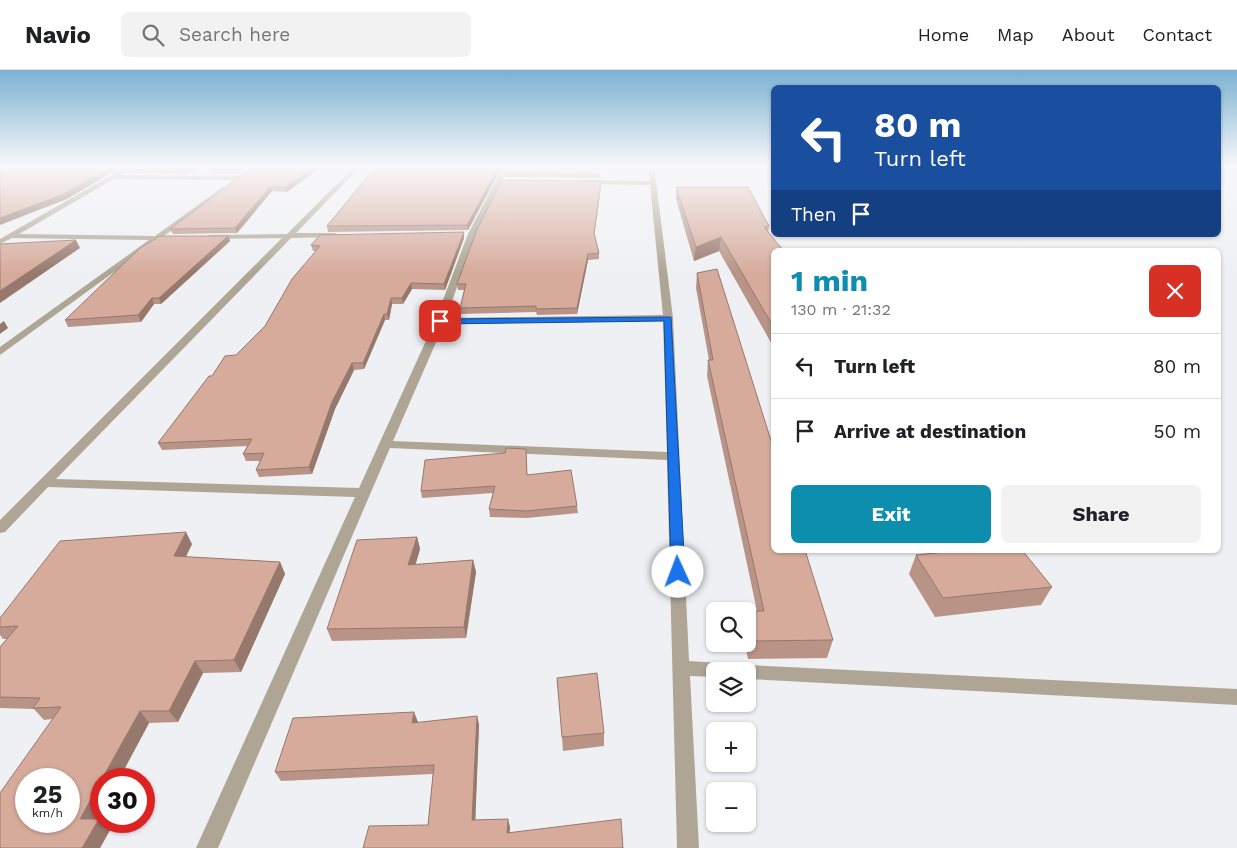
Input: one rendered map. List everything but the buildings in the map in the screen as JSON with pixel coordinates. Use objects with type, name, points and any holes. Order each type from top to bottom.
[{"type":"street","points":[[0,242],[71,201]]},
{"type":"street","points":[[0,352],[206,201]]},
{"type":"street","points":[[1,526],[322,201]]},
{"type":"street","points":[[207,848],[440,321],[467,234],[490,201]]},
{"type":"street","points":[[656,201],[668,318],[688,848]]},
{"type":"street","points":[[202,237],[346,235]]},
{"type":"street","points":[[11,236],[183,238]]},
{"type":"street","points":[[440,321],[668,318]]},
{"type":"street","points":[[385,444],[674,456]]},
{"type":"street","points":[[44,482],[364,494]]},
{"type":"street","points":[[681,668],[706,669]]},
{"type":"street","points":[[756,672],[1237,697]]},
{"type":"route","points":[[440,321],[668,318],[678,572]]}]
